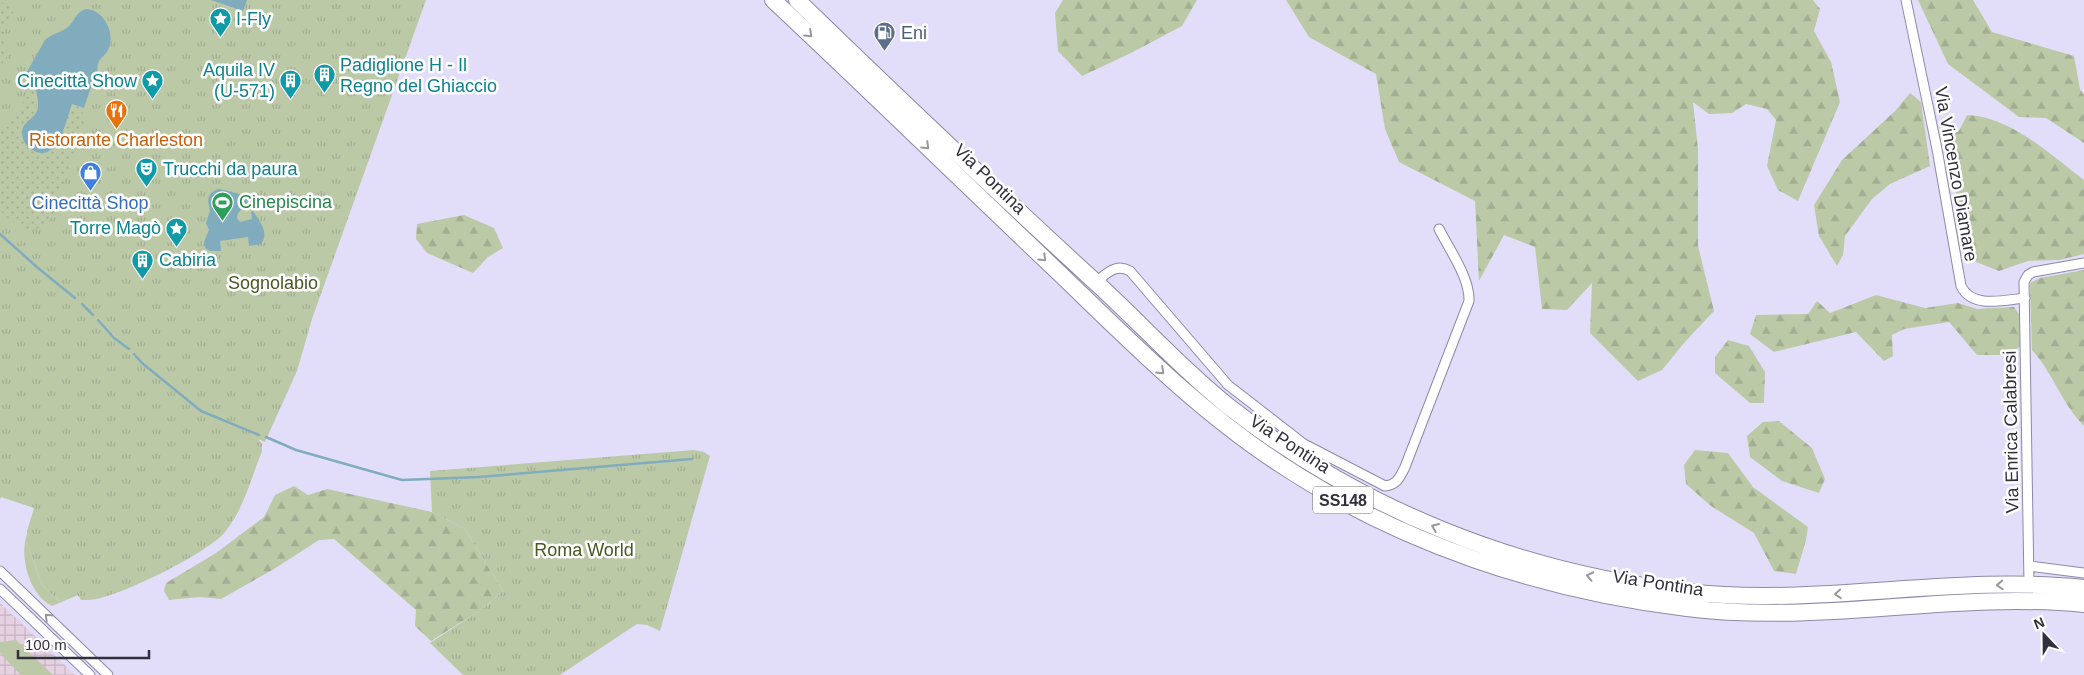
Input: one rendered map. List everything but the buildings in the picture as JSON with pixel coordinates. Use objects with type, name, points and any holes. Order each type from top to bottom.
[{"type":"highway","name":"Via Pontina","points":[[773,0],[1188,395],[1280,465],[1356,507],[1407,532],[1472,559],[1551,583],[1628,600],[1706,610],[1796,614],[1972,603],[2035,601],[2084,604]]},
{"type":"highway","name":"Via Pontina","points":[[797,0],[1096,282],[1186,371],[1270,437],[1329,476],[1362,494],[1460,538],[1520,559],[1632,585],[1724,595],[1820,596],[2029,584],[2084,588]]},
{"type":"street","name":"Via Vincenzo Diamare","points":[[1906,0],[1937,149],[1961,286],[1968,296],[1976,300],[2025,298]]},
{"type":"street","points":[[1096,282],[1118,268],[1123,267],[1130,272],[1228,385],[1304,444],[1385,486],[1390,486],[1398,480],[1404,468],[1469,301],[1469,292],[1464,279],[1439,229]]},
{"type":"street","name":"Via Enrica Calabresi","points":[[2029,584],[2024,282],[2028,274],[2084,263]]},
{"type":"street","points":[[2030,566],[2084,573]]},
{"type":"street","points":[[0,571],[108,675]]},
{"type":"street","points":[[0,589],[90,675]]},
{"type":"shaded area","points":[[0,603],[75,675],[0,675]]},
{"type":"green space","name":"Sognolabio","points":[[0,0],[426,0],[312,319],[297,371],[265,442],[258,439],[262,444],[262,451],[232,523],[216,541],[184,561],[145,581],[109,596],[94,599],[81,600],[77,594],[59,601],[42,585],[27,543],[27,531],[34,508],[1,497],[0,499]]},
{"type":"green space","points":[[1063,0],[1197,0],[1182,26],[1082,76],[1058,51],[1055,13]]},
{"type":"green space","points":[[1286,0],[1813,0],[1820,9],[1814,31],[1831,62],[1840,102],[1798,201],[1778,190],[1767,166],[1776,120],[1767,109],[1746,104],[1732,113],[1709,114],[1693,102],[1698,149],[1698,246],[1714,311],[1662,370],[1638,381],[1590,333],[1592,283],[1567,310],[1542,309],[1535,247],[1504,235],[1479,281],[1475,201],[1399,162],[1385,129],[1376,74],[1309,37]]},
{"type":"green space","points":[[1918,0],[1973,0],[1992,32],[2074,56],[2080,89],[2084,95],[2084,143],[2046,118],[2019,117],[1948,64]]},
{"type":"green space","points":[[11,1],[13,13],[7,23],[5,33],[8,55],[0,67],[0,3]]},
{"type":"green space","points":[[35,84],[37,109],[31,119],[24,141],[33,150],[57,145],[72,104],[84,108],[82,113],[87,115],[52,217],[39,228],[32,229],[12,222],[0,210],[0,125],[10,123]]},
{"type":"green space","points":[[1910,93],[1921,102],[1930,166],[1890,184],[1872,199],[1845,236],[1843,255],[1837,266],[1819,236],[1814,205],[1842,160],[1895,111]]},
{"type":"green space","points":[[1967,115],[1984,117],[2015,130],[2029,138],[2084,180],[2084,254],[2059,260],[2028,261],[1999,271],[1976,262],[1967,253],[1946,137],[1959,131]]},
{"type":"green space","points":[[464,215],[494,228],[503,248],[488,257],[473,273],[427,253],[416,239],[417,224]]},
{"type":"green space","points":[[2084,270],[2084,426],[2076,417],[2046,368],[2032,350],[2030,283],[2040,278]]},
{"type":"green space","points":[[1876,295],[1925,308],[1958,303],[1977,309],[2014,307],[2019,314],[2020,347],[2004,355],[1977,355],[1949,322],[1904,329],[1892,335],[1893,356],[1884,361],[1856,332],[1774,352],[1750,334],[1756,315],[1808,314],[1817,301],[1830,313]]},
{"type":"green space","points":[[1728,340],[1749,346],[1765,372],[1764,403],[1750,403],[1715,373],[1715,357]]},
{"type":"green space","points":[[1779,421],[1812,448],[1825,479],[1819,493],[1782,481],[1750,457],[1747,436],[1763,422]]},
{"type":"green space","name":"Roma World","points":[[694,450],[704,452],[710,456],[660,631],[647,625],[637,624],[560,675],[463,675],[430,643],[482,609],[503,591],[465,529],[432,512],[430,471]]},
{"type":"green space","points":[[1695,450],[1728,453],[1753,487],[1808,527],[1796,574],[1774,571],[1754,533],[1711,506],[1686,484],[1684,465]]},
{"type":"green space","points":[[294,486],[308,495],[327,489],[432,512],[465,529],[503,591],[482,609],[431,641],[415,626],[416,610],[334,539],[319,540],[274,569],[221,599],[200,597],[169,600],[164,591],[166,583],[216,553],[264,517],[275,495]]},
{"type":"green space","points":[[27,534],[27,543],[42,585],[59,601],[77,593],[78,595],[52,606],[37,593],[25,564],[24,553]]},
{"type":"green space","points":[[16,640],[53,675],[21,675],[0,653],[0,642]]},
{"type":"water","points":[[211,0],[247,0],[243,11]]},
{"type":"water","points":[[86,9],[98,13],[107,23],[110,35],[109,48],[99,62],[98,76],[93,81],[84,108],[72,104],[59,140],[48,152],[40,153],[31,149],[23,137],[23,128],[37,111],[38,105],[35,84],[24,77],[45,40],[66,28],[78,14]]},
{"type":"water","name":"Cinepiscina","points":[[219,189],[244,195],[251,208],[249,209],[246,205],[238,213],[237,218],[240,222],[252,219],[251,212],[253,211],[264,231],[261,244],[249,246],[248,237],[220,241],[221,251],[210,251],[205,248],[204,242],[209,230],[206,223],[210,210],[209,197],[212,192]]},
{"type":"waterway","points":[[0,234],[75,298]]},
{"type":"waterway","points":[[82,304],[93,315]]},
{"type":"waterway","points":[[98,320],[114,338],[129,349]]},
{"type":"waterway","points":[[134,354],[142,363],[201,411],[259,435]]},
{"type":"waterway","points":[[266,437],[296,450],[402,480],[479,477],[692,459]]},
{"type":"place","name":"I-Fly","points":[[220,38]]},
{"type":"place","name":"Eni","points":[[885,52]]},
{"type":"place","name":"Padiglione H - Il Regno del Ghiaccio","points":[[324,94]]},
{"type":"place","name":"Aquila IV (U-571)","points":[[291,99]]},
{"type":"place","name":"Cinecittà Show","points":[[153,100]]},
{"type":"place","name":"Ristorante Charleston","points":[[116,129]]},
{"type":"place","name":"Trucchi da paura","points":[[147,188]]},
{"type":"place","name":"Cinecittà Shop","points":[[90,192]]},
{"type":"place","name":"Cinepiscina","points":[[223,221]]},
{"type":"place","name":"Torre Magò","points":[[177,247]]},
{"type":"place","name":"Cabiria","points":[[143,279]]}]
